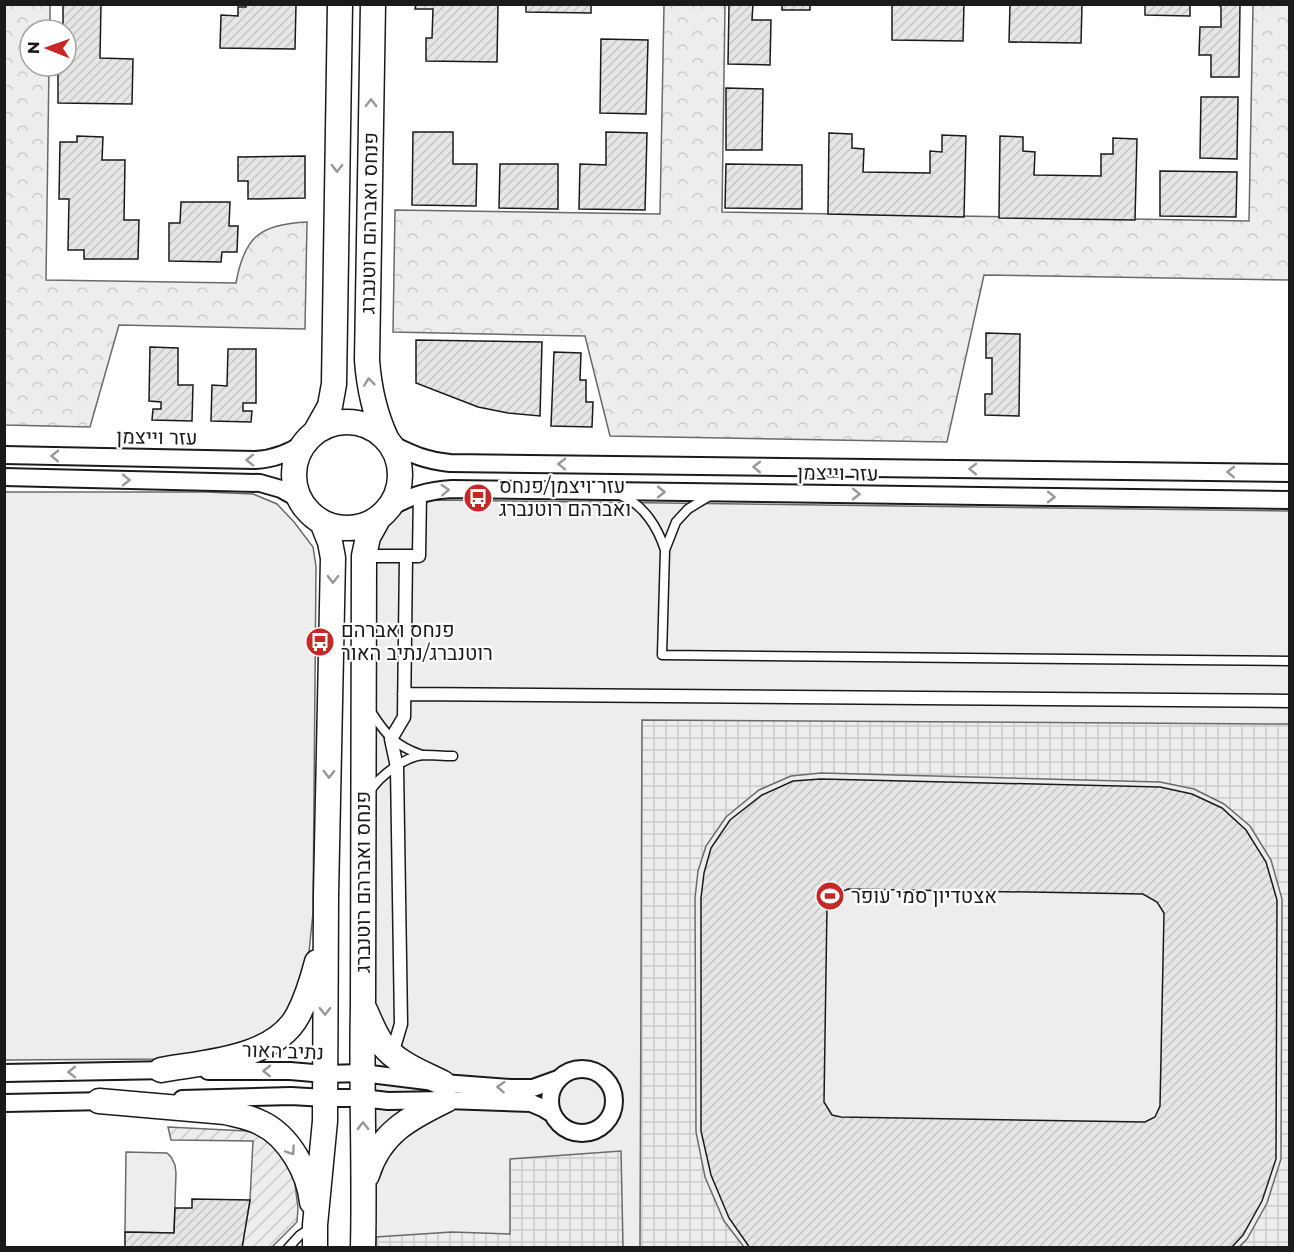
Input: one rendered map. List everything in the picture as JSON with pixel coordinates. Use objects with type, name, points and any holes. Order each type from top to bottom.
[{"type":"main road","name":"פנחס ואברהם רוטנברג","points":[[310,437],[330,406],[333,390],[340,4]]},
{"type":"main road","name":"פנחס ואברהם רוטנברג","points":[[373,4],[368,360],[373,403],[377,419],[388,441]]},
{"type":"main road","points":[[339,422],[357,422],[372,428],[388,441],[398,459],[400,476],[397,493],[384,513],[363,526],[346,529],[329,526],[309,513],[299,499],[294,483],[294,466],[300,450],[310,437],[323,427],[339,422]]},
{"type":"main road","name":"פנחס ואברהם רוטנברג","points":[[363,1248],[364,556],[368,537],[384,513]]},
{"type":"main road","name":"פנחס ואברהם רוטנברג","points":[[315,1236],[325,1121],[326,895],[333,558],[330,542],[322,522]]},
{"type":"main road","points":[[161,1070],[240,1056],[280,1037],[297,1017],[309,992],[317,962],[326,895]]},
{"type":"main road","points":[[363,1005],[383,1045],[445,1092],[396,1130],[378,1149],[363,1189]]},
{"type":"main road","points":[[99,1101],[225,1112],[262,1123],[289,1147],[302,1169],[311,1193],[315,1236]]},
{"type":"street","name":"עזר וייצמן","points":[[4,455],[255,460],[278,457],[293,450],[310,437]]},
{"type":"street","name":"עזר וייצמן","points":[[388,441],[417,457],[450,463],[1290,473]]},
{"type":"street","points":[[4,477],[260,483],[281,489],[299,499]]},
{"type":"street","name":"עזר וייצמן","points":[[384,513],[420,494],[452,489],[1290,500]]},
{"type":"street","points":[[364,556],[419,556],[420,494]]},
{"type":"street","points":[[392,1054],[401,1024],[397,767],[391,739],[404,717],[406,556]]},
{"type":"street","points":[[404,694],[1290,700]]},
{"type":"street","points":[[578,1069],[596,1072],[605,1078],[611,1088],[614,1105],[610,1116],[604,1125],[593,1132],[582,1134],[571,1132],[561,1126],[551,1113],[549,1102],[551,1091],[558,1079],[567,1072],[578,1069]]},
{"type":"street","name":"נתיב האור","points":[[4,1073],[161,1070],[362,1073],[445,1092],[531,1103],[551,1113]]},
{"type":"street","name":"נתיב האור","points":[[4,1103],[291,1096],[388,1101],[445,1092],[533,1088],[558,1079]]},
{"type":"lane","points":[[610,491],[633,501],[650,519],[661,537],[665,550],[662,655],[1290,661]]},
{"type":"lane","points":[[665,550],[676,522],[688,509],[715,493]]},
{"type":"lane","points":[[363,699],[378,724],[391,739],[407,750],[423,755]]},
{"type":"lane","points":[[363,803],[375,784],[409,758],[423,755],[453,756]]},
{"type":"lane","points":[[288,1248],[300,1235],[315,1236]]},
{"type":"shaded area","points":[[4,492],[253,494],[277,504],[313,547],[316,566],[313,913],[308,961],[298,997],[277,1024],[252,1042],[163,1059],[5,1060]]},
{"type":"shaded area","name":"אצטדיון סמי עופר","points":[[436,500],[1289,511],[1289,1247],[365,1248],[376,544],[384,523],[404,505]]},
{"type":"shaded area","points":[[642,720],[1289,724],[1289,1247],[1239,1247],[1247,1239],[1267,1203],[1281,1159],[1282,899],[1271,860],[1250,826],[1224,804],[1194,789],[1160,782],[821,773],[791,776],[759,790],[726,817],[706,846],[698,871],[695,898],[696,1132],[705,1177],[724,1221],[744,1247],[640,1247]]},
{"type":"shaded area","points":[[621,1151],[623,1247],[376,1247],[376,1237],[452,1232],[510,1234],[510,1159]]},
{"type":"shaded area","points":[[126,1152],[167,1153],[171,1157],[176,1173],[174,1233],[125,1232]]},
{"type":"green space","points":[[5,4],[50,5],[50,18],[18,18],[18,78],[49,78],[46,280],[236,283],[244,254],[257,236],[277,226],[307,222],[305,329],[119,325],[90,427],[5,425]]},
{"type":"green space","points":[[664,5],[725,5],[722,212],[1249,221],[1253,5],[1289,5],[1289,280],[984,275],[947,442],[610,436],[585,336],[393,332],[395,210],[660,214]]},
{"type":"green space","points":[[168,1127],[247,1131],[260,1134],[282,1149],[294,1176],[298,1208],[297,1222],[272,1247],[242,1247],[250,1200],[253,1141],[171,1140]]},
{"type":"building","points":[[63,4],[101,4],[100,58],[133,59],[132,104],[58,103],[58,78],[78,78],[78,18],[63,18]]},
{"type":"building","points":[[246,4],[296,4],[295,49],[220,48],[221,15],[238,16],[238,7],[246,7]]},
{"type":"building","points":[[416,4],[498,4],[497,62],[426,61],[426,38],[432,38],[433,9],[415,9]]},
{"type":"building","points":[[526,4],[591,4],[591,13],[526,12]]},
{"type":"building","points":[[729,4],[753,4],[752,20],[771,20],[770,65],[728,64]]},
{"type":"building","points":[[782,4],[810,4],[810,10],[782,10]]},
{"type":"building","points":[[892,4],[964,4],[963,41],[892,40]]},
{"type":"building","points":[[1010,4],[1082,4],[1081,43],[1009,42]]},
{"type":"building","points":[[1145,4],[1190,4],[1190,16],[1145,15]]},
{"type":"building","points":[[1218,4],[1240,4],[1239,77],[1211,77],[1211,55],[1199,55],[1200,27],[1221,27],[1221,7]]},
{"type":"building","points":[[601,39],[648,40],[646,114],[600,113]]},
{"type":"building","points":[[726,88],[763,89],[762,150],[726,150]]},
{"type":"building","points":[[1201,97],[1238,97],[1237,159],[1200,158]]},
{"type":"building","points":[[413,132],[453,132],[453,164],[477,164],[476,206],[412,205]]},
{"type":"building","points":[[606,132],[647,133],[645,210],[579,209],[580,164],[606,165]]},
{"type":"building","points":[[829,133],[852,134],[852,148],[864,149],[863,172],[930,173],[930,151],[942,152],[942,135],[966,136],[964,217],[828,214]]},
{"type":"building","points":[[77,136],[103,137],[102,160],[125,160],[124,220],[139,220],[138,259],[84,259],[84,250],[68,250],[69,199],[59,199],[60,142],[77,142]]},
{"type":"building","points":[[1000,136],[1023,137],[1023,151],[1035,152],[1034,175],[1101,176],[1101,154],[1113,154],[1113,138],[1137,139],[1135,220],[999,218]]},
{"type":"building","points":[[305,156],[305,198],[248,199],[248,181],[238,181],[238,157]]},
{"type":"building","points":[[500,164],[558,164],[558,209],[499,208]]},
{"type":"building","points":[[726,164],[802,165],[802,209],[725,208]]},
{"type":"building","points":[[1160,171],[1237,172],[1236,217],[1160,216]]},
{"type":"building","points":[[181,202],[230,202],[229,226],[238,226],[237,252],[222,252],[221,262],[169,261],[169,223],[180,223]]},
{"type":"building","points":[[986,333],[1020,334],[1019,416],[985,415],[985,394],[992,394],[992,358],[986,358]]},
{"type":"building","points":[[416,340],[542,342],[540,416],[478,407],[416,383]]},
{"type":"building","points":[[150,347],[178,348],[178,385],[193,385],[192,421],[152,420],[153,409],[161,409],[161,402],[149,401]]},
{"type":"building","points":[[228,349],[256,349],[256,403],[243,403],[243,411],[252,411],[251,422],[211,421],[212,385],[227,386]]},
{"type":"building","points":[[554,352],[581,353],[580,380],[586,380],[586,402],[593,402],[592,427],[551,426]]},
{"type":"building","points":[[821,779],[1160,787],[1192,794],[1222,808],[1246,830],[1266,862],[1277,900],[1276,1159],[1262,1201],[1243,1235],[1231,1248],[750,1248],[729,1218],[711,1175],[701,1131],[701,898],[704,873],[711,848],[730,820],[762,795],[793,781]],"holes":[[[848,889],[1143,894],[1157,902],[1164,913],[1160,1106],[1155,1117],[1145,1122],[832,1115],[824,1102],[827,907],[831,896]]]},
{"type":"building","points":[[192,1199],[250,1200],[242,1248],[125,1248],[125,1232],[174,1233],[175,1208],[192,1208]]},
{"type":"place","name":"עזר ויצמן/פנחס ואברהם רוטנברג","points":[[478,498]]},
{"type":"place","name":"פנחס ואברהם רוטנברג/נתיב האור","points":[[320,642]]},
{"type":"place","name":"אצטדיון סמי עופר","points":[[830,896]]}]
